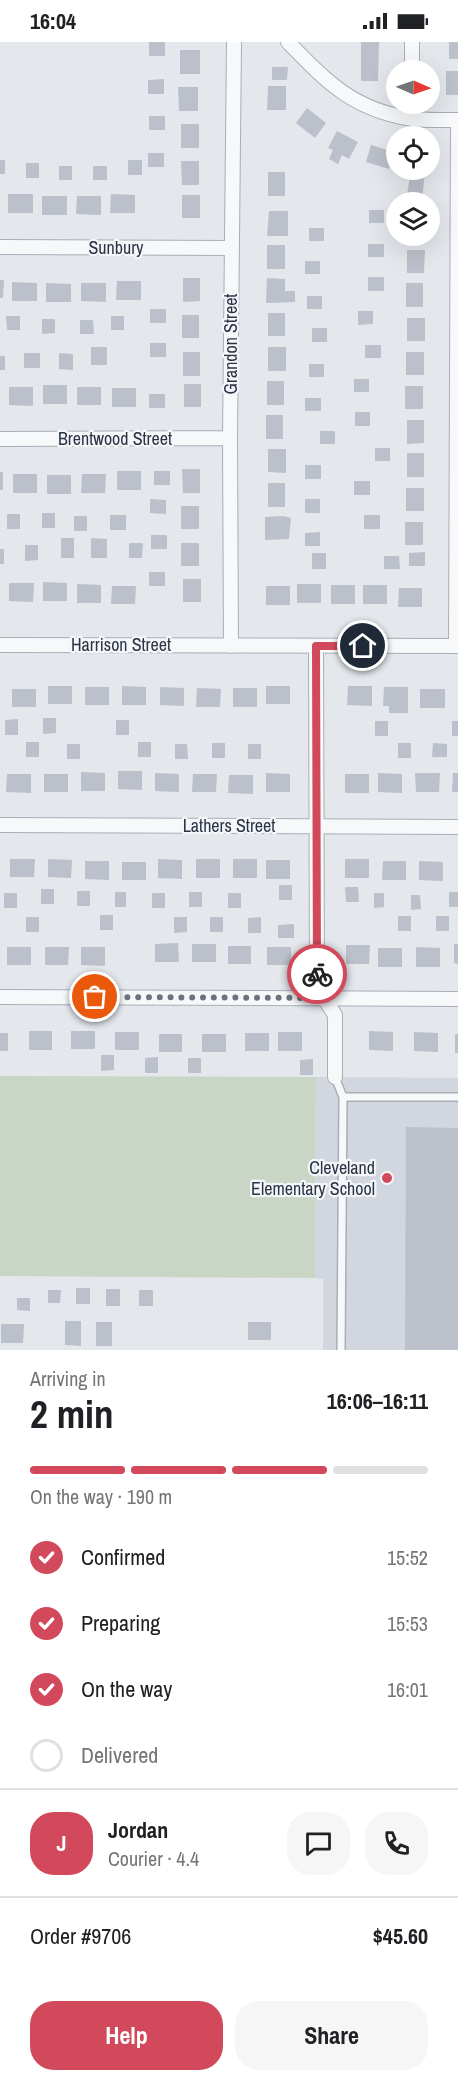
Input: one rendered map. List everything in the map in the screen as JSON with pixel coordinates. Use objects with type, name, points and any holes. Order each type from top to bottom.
[{"type":"street","name":"Grandon Street","points":[[231,646],[230,438],[234,42]]},
{"type":"street","points":[[288,42],[343,94],[370,108],[412,119],[458,120],[457,646]]},
{"type":"street","points":[[412,42],[412,60]]},
{"type":"street","points":[[412,114],[412,119]]},
{"type":"street","name":"Sunbury","points":[[0,248],[232,248]]},
{"type":"street","name":"Brentwood Street","points":[[0,439],[230,438]]},
{"type":"street","name":"Harrison Street","points":[[0,645],[457,646]]},
{"type":"street","points":[[316,646],[317,987],[335,1015],[335,1077]]},
{"type":"street","name":"Lathers Street","points":[[0,825],[458,827]]},
{"type":"street","points":[[0,997],[458,999]]},
{"type":"lane","points":[[335,1077],[343,1097],[341,1350]]},
{"type":"lane","points":[[343,1097],[458,1097]]},
{"type":"shaded area","name":"Cleveland Elementary School","points":[[316,1077],[458,1078],[458,1350],[323,1350],[323,1279],[315,1278]]},
{"type":"green space","points":[[0,1076],[316,1077],[315,1278],[0,1276]]},
{"type":"building","points":[[149,42],[165,42],[165,56],[149,56]]},
{"type":"building","points":[[361,42],[379,42],[378,81],[361,81]]},
{"type":"building","points":[[449,42],[458,42],[458,59],[449,59]]},
{"type":"building","points":[[180,50],[200,50],[200,74],[180,74]]},
{"type":"building","points":[[272,67],[288,67],[287,80],[272,80]]},
{"type":"building","points":[[446,71],[458,71],[458,95],[446,95]]},
{"type":"building","points":[[164,79],[164,94],[148,94],[148,80]]},
{"type":"building","points":[[268,86],[286,86],[286,110],[267,110]]},
{"type":"building","points":[[178,87],[198,87],[198,111],[179,111]]},
{"type":"building","points":[[307,108],[326,123],[315,138],[296,123]]},
{"type":"building","points":[[149,116],[165,116],[165,130],[149,130]]},
{"type":"building","points":[[181,124],[199,124],[199,148],[181,148]]},
{"type":"building","points":[[337,131],[358,142],[349,159],[342,155],[338,164],[329,159],[333,150],[328,148]]},
{"type":"building","points":[[371,145],[386,150],[386,168],[366,162]]},
{"type":"building","points":[[148,153],[164,153],[164,167],[148,167]]},
{"type":"building","points":[[0,160],[5,160],[5,174],[0,174]]},
{"type":"building","points":[[128,160],[142,160],[142,175],[128,175]]},
{"type":"building","points":[[181,161],[199,161],[199,185],[182,185]]},
{"type":"building","points":[[26,163],[39,163],[39,178],[26,178]]},
{"type":"building","points":[[59,166],[72,166],[72,180],[59,180]]},
{"type":"building","points":[[93,166],[107,166],[107,180],[93,180]]},
{"type":"building","points":[[268,172],[285,172],[285,196],[268,196]]},
{"type":"building","points":[[409,180],[424,180],[423,192],[407,192]]},
{"type":"building","points":[[8,194],[33,194],[33,213],[8,213]]},
{"type":"building","points":[[111,194],[135,195],[135,213],[110,213]]},
{"type":"building","points":[[182,195],[200,195],[200,218],[182,218]]},
{"type":"building","points":[[42,196],[67,196],[67,215],[42,215]]},
{"type":"building","points":[[77,196],[101,196],[101,215],[76,214]]},
{"type":"building","points":[[369,210],[384,210],[384,223],[369,223]]},
{"type":"building","points":[[269,211],[288,211],[288,236],[267,236]]},
{"type":"building","points":[[309,228],[324,228],[324,241],[309,241]]},
{"type":"building","points":[[368,244],[384,244],[384,257],[368,257]]},
{"type":"building","points":[[267,245],[285,245],[285,269],[267,269]]},
{"type":"building","points":[[407,250],[425,250],[424,273],[407,273]]},
{"type":"building","points":[[305,261],[320,261],[320,274],[305,274]]},
{"type":"building","points":[[368,277],[384,277],[384,291],[368,291]]},
{"type":"building","points":[[183,278],[200,278],[200,301],[183,302]]},
{"type":"building","points":[[267,278],[285,279],[285,291],[295,291],[295,302],[266,303]]},
{"type":"building","points":[[0,280],[4,280],[3,298],[0,298]]},
{"type":"building","points":[[117,281],[141,281],[141,300],[116,300]]},
{"type":"building","points":[[12,282],[37,283],[37,301],[12,301]]},
{"type":"building","points":[[46,283],[71,284],[71,302],[46,302]]},
{"type":"building","points":[[81,283],[106,283],[106,302],[81,301]]},
{"type":"building","points":[[406,283],[423,283],[423,307],[406,307]]},
{"type":"building","points":[[307,296],[322,296],[322,309],[307,309]]},
{"type":"building","points":[[150,309],[166,309],[166,323],[150,323]]},
{"type":"building","points":[[358,311],[373,311],[373,324],[358,325]]},
{"type":"building","points":[[268,313],[285,313],[285,336],[268,336]]},
{"type":"building","points":[[182,315],[199,315],[199,338],[182,338]]},
{"type":"building","points":[[6,316],[20,316],[20,330],[7,330]]},
{"type":"building","points":[[111,316],[124,316],[124,330],[111,330]]},
{"type":"building","points":[[407,318],[425,318],[425,341],[407,341]]},
{"type":"building","points":[[42,319],[55,319],[55,333],[42,334]]},
{"type":"building","points":[[80,320],[93,320],[94,334],[80,334]]},
{"type":"building","points":[[312,328],[327,328],[327,342],[312,342]]},
{"type":"building","points":[[150,343],[166,343],[166,357],[150,357]]},
{"type":"building","points":[[365,345],[381,345],[381,358],[365,358]]},
{"type":"building","points":[[91,347],[107,347],[107,365],[91,365]]},
{"type":"building","points":[[268,347],[286,347],[286,371],[268,371]]},
{"type":"building","points":[[183,352],[200,352],[200,376],[183,376]]},
{"type":"building","points":[[406,352],[424,352],[424,375],[406,375]]},
{"type":"building","points":[[24,353],[40,353],[40,368],[24,368]]},
{"type":"building","points":[[59,353],[73,354],[73,370],[59,369]]},
{"type":"building","points":[[0,356],[5,356],[5,370],[0,370]]},
{"type":"building","points":[[309,364],[324,364],[324,377],[309,377]]},
{"type":"building","points":[[354,379],[369,379],[369,392],[354,392]]},
{"type":"building","points":[[267,381],[284,381],[284,405],[267,405]]},
{"type":"building","points":[[184,384],[201,384],[201,407],[184,407]]},
{"type":"building","points":[[43,385],[67,385],[67,404],[43,404]]},
{"type":"building","points":[[405,386],[423,386],[423,409],[405,409]]},
{"type":"building","points":[[9,387],[33,387],[33,406],[9,405]]},
{"type":"building","points":[[77,387],[101,387],[101,405],[77,405]]},
{"type":"building","points":[[112,388],[136,388],[136,407],[112,407]]},
{"type":"building","points":[[149,394],[165,394],[165,408],[149,408]]},
{"type":"building","points":[[305,398],[321,398],[321,411],[305,411]]},
{"type":"building","points":[[355,412],[370,412],[370,426],[355,426]]},
{"type":"building","points":[[266,415],[283,415],[283,439],[266,439]]},
{"type":"building","points":[[407,420],[424,420],[424,443],[407,444]]},
{"type":"building","points":[[320,431],[335,431],[335,444],[320,444]]},
{"type":"building","points":[[375,448],[390,448],[390,461],[375,461]]},
{"type":"building","points":[[268,449],[286,449],[286,473],[268,472]]},
{"type":"building","points":[[407,453],[424,453],[424,477],[407,477]]},
{"type":"building","points":[[305,465],[321,465],[321,479],[305,479]]},
{"type":"building","points":[[182,469],[200,469],[200,493],[183,493]]},
{"type":"building","points":[[117,471],[141,471],[141,490],[117,490]]},
{"type":"building","points":[[154,471],[170,471],[170,485],[154,485]]},
{"type":"building","points":[[0,472],[3,472],[3,490],[0,490]]},
{"type":"building","points":[[13,474],[37,474],[37,493],[13,493]]},
{"type":"building","points":[[82,474],[106,474],[105,493],[81,493]]},
{"type":"building","points":[[47,475],[71,475],[71,494],[47,494]]},
{"type":"building","points":[[354,481],[370,481],[370,495],[354,495]]},
{"type":"building","points":[[268,483],[285,483],[285,507],[268,507]]},
{"type":"building","points":[[406,488],[424,488],[424,511],[406,511]]},
{"type":"building","points":[[150,499],[166,500],[166,514],[150,513]]},
{"type":"building","points":[[305,499],[320,499],[320,513],[305,513]]},
{"type":"building","points":[[181,506],[199,506],[199,529],[181,529]]},
{"type":"building","points":[[42,513],[55,513],[55,528],[42,528]]},
{"type":"building","points":[[7,514],[20,514],[20,529],[7,529]]},
{"type":"building","points":[[110,515],[126,515],[126,530],[110,530]]},
{"type":"building","points":[[364,515],[380,515],[380,529],[364,529]]},
{"type":"building","points":[[74,516],[87,516],[87,531],[74,531]]},
{"type":"building","points":[[265,517],[291,518],[289,539],[265,540]]},
{"type":"building","points":[[405,522],[423,522],[423,545],[405,545]]},
{"type":"building","points":[[320,532],[320,546],[305,546],[305,533]]},
{"type":"building","points":[[151,535],[167,535],[167,549],[151,549]]},
{"type":"building","points":[[61,538],[74,538],[74,558],[61,558]]},
{"type":"building","points":[[91,538],[107,539],[107,558],[91,558]]},
{"type":"building","points":[[129,543],[143,543],[142,558],[129,558]]},
{"type":"building","points":[[181,543],[199,543],[199,566],[181,566]]},
{"type":"building","points":[[25,545],[38,545],[38,560],[25,561]]},
{"type":"building","points":[[0,549],[4,549],[4,564],[0,564]]},
{"type":"building","points":[[425,552],[425,566],[409,566],[409,553]]},
{"type":"building","points":[[312,553],[326,553],[326,569],[312,569]]},
{"type":"building","points":[[384,556],[399,556],[400,569],[384,569]]},
{"type":"building","points":[[149,572],[165,572],[165,586],[149,586]]},
{"type":"building","points":[[183,579],[201,579],[201,602],[183,602]]},
{"type":"building","points":[[43,582],[67,583],[67,601],[43,601]]},
{"type":"building","points":[[9,583],[34,583],[33,602],[9,601]]},
{"type":"building","points":[[77,584],[101,585],[101,603],[77,603]]},
{"type":"building","points":[[297,584],[321,584],[321,603],[297,603]]},
{"type":"building","points":[[331,585],[355,585],[355,604],[331,604]]},
{"type":"building","points":[[363,585],[387,585],[387,604],[363,604]]},
{"type":"building","points":[[112,586],[136,586],[135,604],[111,604]]},
{"type":"building","points":[[266,586],[290,586],[290,605],[266,605]]},
{"type":"building","points":[[399,588],[422,588],[422,607],[398,607]]},
{"type":"building","points":[[48,686],[72,686],[72,704],[48,704]]},
{"type":"building","points":[[122,686],[146,687],[146,705],[122,705]]},
{"type":"building","points":[[266,686],[290,686],[290,704],[266,704]]},
{"type":"building","points":[[348,686],[372,686],[372,706],[347,705]]},
{"type":"building","points":[[85,687],[109,687],[109,705],[85,705]]},
{"type":"building","points":[[160,687],[184,688],[184,706],[160,705]]},
{"type":"building","points":[[384,687],[408,687],[408,713],[389,713],[389,706],[383,706]]},
{"type":"building","points":[[197,688],[221,689],[220,707],[196,707]]},
{"type":"building","points":[[233,688],[257,688],[257,707],[233,707]]},
{"type":"building","points":[[12,689],[36,689],[36,707],[12,707]]},
{"type":"building","points":[[420,689],[445,689],[445,708],[420,708]]},
{"type":"building","points":[[43,718],[56,718],[56,733],[43,734]]},
{"type":"building","points":[[18,719],[18,735],[5,735],[5,720]]},
{"type":"building","points":[[116,720],[129,720],[129,735],[116,735]]},
{"type":"building","points":[[375,721],[388,721],[388,736],[375,736]]},
{"type":"building","points":[[452,721],[458,721],[458,736],[452,736]]},
{"type":"building","points":[[26,742],[39,742],[39,757],[26,757]]},
{"type":"building","points":[[138,742],[151,742],[151,757],[138,757]]},
{"type":"building","points":[[212,743],[225,743],[225,758],[212,758]]},
{"type":"building","points":[[398,743],[411,743],[411,758],[398,758]]},
{"type":"building","points":[[433,743],[447,744],[447,757],[432,757]]},
{"type":"building","points":[[67,744],[80,744],[80,759],[67,759]]},
{"type":"building","points":[[175,744],[187,744],[188,759],[175,759]]},
{"type":"building","points":[[248,744],[261,744],[261,759],[248,759]]},
{"type":"building","points":[[118,771],[142,771],[142,790],[118,789]]},
{"type":"building","points":[[81,772],[105,773],[105,791],[81,791]]},
{"type":"building","points":[[155,773],[179,774],[179,792],[155,791]]},
{"type":"building","points":[[266,773],[290,774],[290,792],[266,792]]},
{"type":"building","points":[[378,773],[402,774],[402,793],[378,792]]},
{"type":"building","points":[[415,773],[440,773],[439,792],[416,792]]},
{"type":"building","points":[[453,773],[458,773],[458,792],[452,792]]},
{"type":"building","points":[[7,774],[31,774],[31,793],[6,792]]},
{"type":"building","points":[[44,774],[68,774],[68,792],[44,792]]},
{"type":"building","points":[[193,774],[217,774],[216,792],[192,792]]},
{"type":"building","points":[[345,774],[369,774],[369,793],[345,793]]},
{"type":"building","points":[[229,775],[253,775],[253,794],[228,793]]},
{"type":"building","points":[[10,859],[35,859],[34,877],[10,877]]},
{"type":"building","points":[[48,859],[72,860],[71,878],[48,877]]},
{"type":"building","points":[[158,859],[182,860],[182,879],[158,878]]},
{"type":"building","points":[[196,859],[220,859],[220,878],[196,878]]},
{"type":"building","points":[[233,859],[257,859],[257,878],[233,878]]},
{"type":"building","points":[[345,859],[369,859],[369,878],[345,878]]},
{"type":"building","points":[[266,860],[290,860],[290,879],[266,879]]},
{"type":"building","points":[[85,861],[109,861],[109,880],[85,879]]},
{"type":"building","points":[[383,861],[406,861],[406,880],[382,880]]},
{"type":"building","points":[[419,861],[443,862],[443,881],[419,880]]},
{"type":"building","points":[[122,862],[146,862],[146,880],[122,880]]},
{"type":"building","points":[[279,885],[292,885],[292,900],[279,900]]},
{"type":"building","points":[[345,887],[358,887],[359,902],[346,902]]},
{"type":"building","points":[[41,889],[54,889],[54,904],[41,904]]},
{"type":"building","points":[[77,891],[90,891],[90,906],[77,906]]},
{"type":"building","points":[[115,892],[126,892],[126,907],[115,907]]},
{"type":"building","points":[[189,892],[202,892],[202,907],[189,907]]},
{"type":"building","points":[[449,892],[458,892],[458,907],[449,907]]},
{"type":"building","points":[[4,893],[17,893],[17,908],[4,908]]},
{"type":"building","points":[[152,893],[165,893],[165,908],[152,908]]},
{"type":"building","points":[[228,893],[241,893],[241,908],[228,908]]},
{"type":"building","points":[[374,893],[384,893],[384,907],[374,908]]},
{"type":"building","points":[[411,895],[420,895],[421,909],[411,910]]},
{"type":"building","points":[[100,915],[113,915],[113,930],[100,930]]},
{"type":"building","points":[[398,916],[411,916],[411,931],[398,931]]},
{"type":"building","points":[[436,916],[449,916],[449,931],[436,931]]},
{"type":"building","points":[[26,917],[39,917],[39,932],[26,932]]},
{"type":"building","points":[[174,917],[187,917],[187,932],[174,933]]},
{"type":"building","points":[[210,917],[223,917],[223,932],[210,932]]},
{"type":"building","points":[[261,917],[261,933],[248,933],[248,918]]},
{"type":"building","points":[[294,924],[294,938],[278,938],[278,925]]},
{"type":"building","points":[[178,943],[179,962],[155,962],[155,944]]},
{"type":"building","points":[[192,944],[216,944],[216,962],[192,962]]},
{"type":"building","points":[[454,944],[458,944],[458,964],[454,963]]},
{"type":"building","points":[[346,945],[370,945],[369,964],[346,964]]},
{"type":"building","points":[[228,946],[251,946],[251,964],[228,964]]},
{"type":"building","points":[[7,947],[31,947],[31,965],[7,965]]},
{"type":"building","points":[[45,947],[69,947],[68,965],[45,965]]},
{"type":"building","points":[[81,947],[105,947],[105,966],[81,965]]},
{"type":"building","points":[[267,947],[291,947],[291,965],[267,965]]},
{"type":"building","points":[[416,947],[440,948],[440,967],[416,967]]},
{"type":"building","points":[[378,948],[402,948],[402,967],[378,967]]},
{"type":"building","points":[[29,1031],[52,1031],[52,1050],[29,1050]]},
{"type":"building","points":[[71,1031],[95,1031],[95,1049],[71,1049]]},
{"type":"building","points":[[369,1031],[393,1032],[393,1051],[369,1050]]},
{"type":"building","points":[[115,1032],[139,1032],[139,1050],[115,1050]]},
{"type":"building","points":[[278,1032],[302,1032],[302,1051],[278,1051]]},
{"type":"building","points":[[414,1032],[438,1033],[438,1052],[414,1051]]},
{"type":"building","points":[[0,1033],[8,1033],[8,1051],[0,1051]]},
{"type":"building","points":[[245,1033],[269,1033],[269,1051],[245,1051]]},
{"type":"building","points":[[159,1034],[182,1034],[182,1052],[159,1052]]},
{"type":"building","points":[[202,1034],[226,1034],[226,1052],[202,1052]]},
{"type":"building","points":[[455,1034],[458,1034],[458,1053],[455,1053]]},
{"type":"building","points":[[101,1055],[114,1055],[114,1070],[101,1071]]},
{"type":"building","points":[[158,1057],[158,1073],[145,1073],[145,1058]]},
{"type":"building","points":[[188,1058],[201,1058],[201,1073],[188,1073]]},
{"type":"building","points":[[313,1059],[313,1075],[300,1075],[300,1060]]},
{"type":"building","points":[[406,1127],[458,1128],[458,1350],[405,1350]]},
{"type":"building","points":[[76,1288],[90,1288],[90,1304],[76,1304]]},
{"type":"building","points":[[106,1289],[120,1289],[120,1306],[106,1306]]},
{"type":"building","points":[[48,1290],[61,1290],[60,1303],[48,1303]]},
{"type":"building","points":[[139,1290],[153,1290],[153,1306],[139,1306]]},
{"type":"building","points":[[17,1298],[30,1298],[30,1311],[17,1310]]},
{"type":"building","points":[[65,1321],[81,1321],[81,1346],[65,1345]]},
{"type":"building","points":[[96,1322],[112,1322],[112,1346],[96,1346]]},
{"type":"building","points":[[248,1322],[271,1322],[271,1340],[248,1340]]},
{"type":"building","points":[[1,1324],[24,1324],[23,1343],[1,1343]]},
{"type":"way so far","points":[[95,997],[325,998],[317,987],[317,974]]},
{"type":"place","name":"Cleveland Elementary School","points":[[387,1178]]},
{"type":"route","points":[[317,974],[316,646],[363,646]]}]
